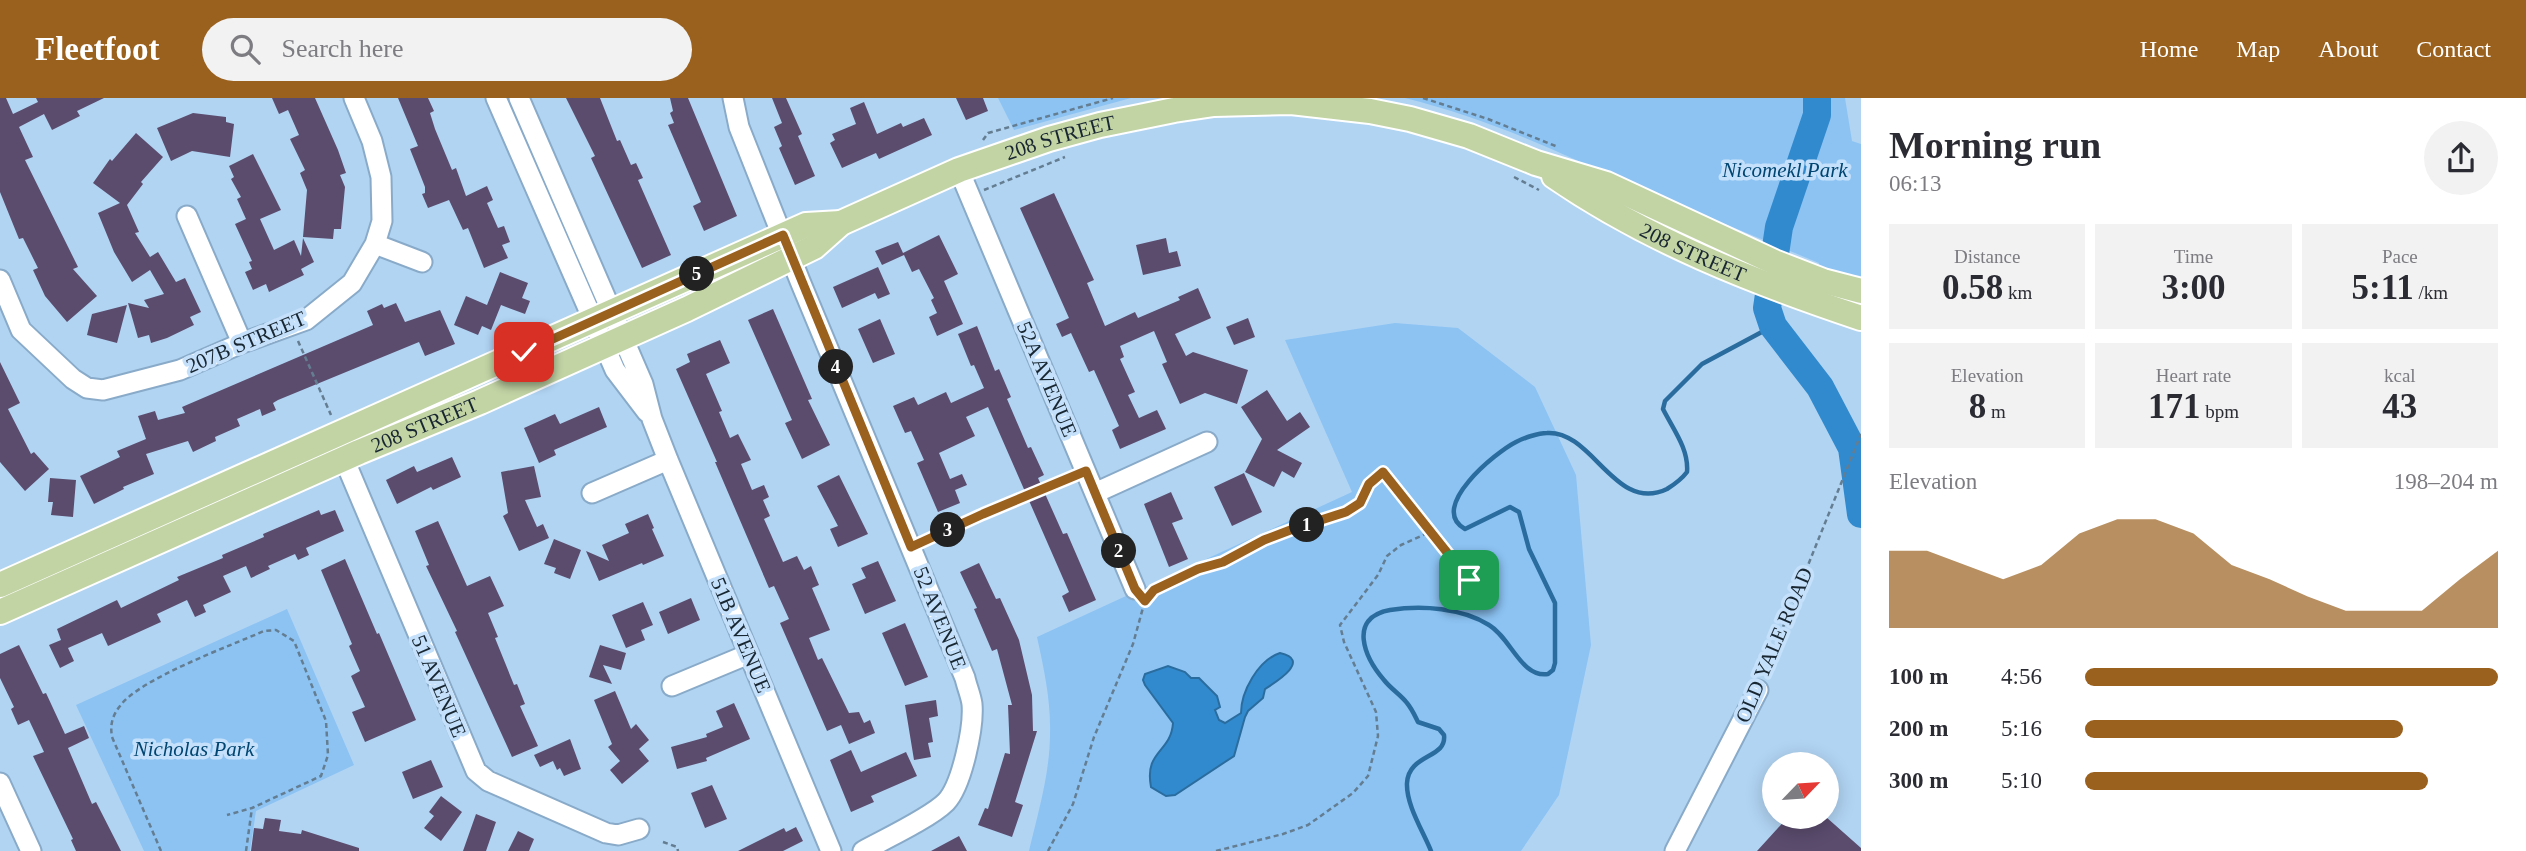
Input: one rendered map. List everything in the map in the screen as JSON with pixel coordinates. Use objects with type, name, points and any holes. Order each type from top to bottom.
[{"type":"main road","name":"208 STREET","points":[[0,612],[613,342],[792,259],[814,247],[841,223],[959,170],[1049,139],[1112,122],[1187,108],[1254,100],[1323,105],[1410,119],[1469,136],[1536,163],[1606,184],[1719,238],[1861,318]]},
{"type":"main road","name":"208 STREET","points":[[1536,163],[1597,205],[1710,262],[1819,292],[1861,291]]},
{"type":"main road","name":"208 STREET","points":[[0,585],[334,428],[602,317],[806,225],[841,223]]},
{"type":"street","name":"207B STREET","points":[[0,280],[21,330],[73,379],[87,388],[103,390],[180,370],[242,343],[306,320],[352,283],[375,244],[382,222],[382,177],[372,141],[354,98]]},
{"type":"street","name":"51B AVENUE","points":[[496,98],[613,342],[615,370],[652,419],[831,851]]},
{"type":"street","name":"51B AVENUE","points":[[519,98],[602,317]]},
{"type":"street","name":"52 AVENUE","points":[[733,98],[742,135],[969,691],[972,718],[966,751],[957,783],[946,801],[937,809],[863,851]]},
{"type":"street","name":"52A AVENUE","points":[[959,170],[1140,595]]},
{"type":"street","points":[[187,216],[242,343]]},
{"type":"street","points":[[375,244],[422,262]]},
{"type":"street","name":"51 AVENUE","points":[[334,428],[344,459],[476,771],[488,781],[606,833],[618,835],[639,829]]},
{"type":"street","points":[[1095,493],[1207,442]]},
{"type":"street","points":[[592,493],[668,460]]},
{"type":"street","points":[[672,686],[749,654]]},
{"type":"street","name":"OLD YALE ROAD","points":[[1675,851],[1758,690]]},
{"type":"street","points":[[0,783],[31,851]]},
{"type":"path","points":[[1093,98],[1095,103]]},
{"type":"path","points":[[988,133],[1113,98]]},
{"type":"path","points":[[989,188],[1066,156]]},
{"type":"path","points":[[1509,175],[1542,192]]},
{"type":"path","points":[[291,326],[334,428]]},
{"type":"path","name":"OLD YALE ROAD","points":[[1758,690],[1861,433]]},
{"type":"path","points":[[911,547],[1086,471]]},
{"type":"path","points":[[1048,851],[1073,804],[1094,737],[1133,644],[1140,595],[1198,569],[1223,562],[1264,540],[1346,512],[1360,503],[1369,484],[1383,472],[1469,580],[1480,585]]},
{"type":"path","points":[[1216,851],[1308,825],[1353,793],[1368,776],[1378,736],[1376,712],[1344,642],[1340,625],[1378,575],[1387,556],[1401,545],[1430,533]]},
{"type":"path","points":[[161,851],[112,737],[110,724],[120,705],[142,686],[264,631],[276,631],[294,642],[299,653],[326,721],[328,755],[321,776],[252,808],[227,815]]},
{"type":"path","points":[[246,851],[252,808]]},
{"type":"path","points":[[663,842],[677,847],[678,851]]},
{"type":"green space","points":[[998,98],[1131,98],[1014,130]]},
{"type":"green space","name":"Nicomekl Park","points":[[1405,98],[1845,98],[1852,141],[1861,144],[1861,276],[1817,271],[1819,263],[1725,224],[1721,231],[1605,173],[1527,139],[1487,123]]},
{"type":"green space","points":[[1395,323],[1458,328],[1535,387],[1576,475],[1591,645],[1559,795],[1521,851],[1029,851],[1043,793],[1049,749],[1048,697],[1037,637],[1352,492],[1285,340]]},
{"type":"green space","name":"Nicholas Park","points":[[287,609],[354,765],[256,811],[250,851],[144,851],[76,705]]},
{"type":"shaded area","points":[[1280,653],[1289,656],[1293,661],[1292,666],[1265,689],[1263,698],[1248,711],[1234,756],[1175,795],[1166,796],[1151,787],[1151,766],[1168,740],[1173,723],[1145,685],[1145,674],[1168,666],[1185,672],[1191,678],[1199,678],[1217,696],[1220,707],[1215,710],[1219,720],[1225,723],[1241,713],[1244,696],[1258,670]]},
{"type":"building","points":[[0,98],[6,98],[13,114],[38,102],[36,98],[104,98],[77,111],[80,116],[52,130],[44,114],[19,127],[33,157],[25,160],[78,267],[73,269],[97,296],[67,322],[45,296],[33,270],[38,268],[23,238],[19,239],[0,192]]},
{"type":"building","points":[[272,98],[315,98],[338,150],[346,173],[340,175],[345,187],[341,229],[334,229],[333,239],[303,237],[307,190],[300,173],[305,170],[290,139],[299,135],[288,110],[279,114]]},
{"type":"building","points":[[398,98],[428,98],[434,111],[430,113],[435,129],[452,170],[456,168],[466,196],[487,186],[493,200],[487,203],[498,228],[504,226],[510,242],[502,245],[508,258],[484,268],[468,228],[463,230],[449,200],[428,208],[422,194],[425,193],[425,187],[410,149],[418,146]]},
{"type":"building","points":[[566,98],[600,98],[617,141],[620,140],[631,165],[636,163],[643,178],[638,180],[671,255],[642,268],[591,158],[595,156]]},
{"type":"building","points":[[670,98],[688,98],[737,216],[704,231],[693,206],[701,202],[668,125],[674,123],[670,113],[673,111]]},
{"type":"building","points":[[772,98],[786,98],[802,134],[798,136],[815,176],[795,185],[779,148],[782,146],[774,127],[782,123]]},
{"type":"building","points":[[956,98],[983,98],[988,111],[966,120]]},
{"type":"building","points":[[864,102],[877,134],[901,123],[903,127],[924,118],[932,135],[879,159],[876,153],[842,168],[830,143],[835,140],[832,134],[856,124],[850,108]]},
{"type":"building","points":[[193,113],[226,117],[226,122],[234,124],[230,157],[192,151],[171,161],[157,128]]},
{"type":"building","points":[[136,133],[163,157],[141,182],[143,184],[127,205],[139,232],[135,233],[150,257],[158,252],[176,282],[185,278],[201,312],[190,317],[194,325],[151,343],[149,335],[138,338],[128,303],[149,308],[144,300],[164,294],[150,270],[132,282],[114,252],[98,213],[120,203],[93,183],[110,159],[112,161]]},
{"type":"building","points":[[253,154],[281,210],[260,219],[274,250],[294,240],[301,256],[303,238],[314,262],[301,269],[304,275],[269,292],[266,284],[253,290],[245,272],[252,269],[249,262],[252,261],[235,224],[246,219],[237,199],[241,197],[231,179],[234,177],[229,166]]},
{"type":"building","points":[[1054,193],[1094,280],[1087,283],[1105,326],[1135,312],[1138,318],[1180,300],[1178,297],[1198,288],[1211,318],[1175,334],[1186,356],[1193,352],[1248,370],[1237,404],[1205,393],[1180,404],[1162,364],[1167,362],[1154,331],[1120,346],[1124,357],[1120,359],[1135,392],[1128,395],[1139,418],[1157,410],[1166,429],[1120,449],[1112,430],[1119,426],[1094,370],[1089,372],[1071,333],[1062,337],[1056,324],[1069,318],[1020,208]]},
{"type":"building","points":[[939,235],[958,274],[944,281],[963,324],[937,336],[929,317],[937,313],[931,300],[934,298],[919,269],[912,272],[904,255],[882,265],[875,251],[898,242],[903,253]]},
{"type":"building","points":[[1166,238],[1169,253],[1177,251],[1181,266],[1143,275],[1136,245]]},
{"type":"building","points":[[878,267],[890,294],[878,299],[875,293],[842,308],[833,287]]},
{"type":"building","points":[[500,272],[528,283],[522,298],[530,301],[525,314],[501,305],[491,330],[482,326],[478,335],[454,325],[466,296],[487,305]]},
{"type":"building","points":[[396,303],[405,322],[440,310],[455,344],[425,356],[419,342],[278,400],[273,403],[276,410],[262,416],[260,409],[237,419],[240,426],[215,437],[216,441],[193,452],[188,441],[146,454],[154,474],[123,487],[124,489],[94,504],[80,476],[120,457],[117,451],[146,439],[138,416],[155,411],[158,420],[185,413],[182,407],[373,325],[367,311],[382,304],[384,308]]},
{"type":"building","points":[[127,305],[117,343],[87,335],[92,314]]},
{"type":"building","points":[[773,309],[812,399],[808,400],[830,445],[802,459],[785,423],[792,420],[748,320]]},
{"type":"building","points":[[1248,318],[1255,337],[1234,345],[1226,327]]},
{"type":"building","points":[[880,319],[895,354],[873,363],[858,329]]},
{"type":"building","points":[[977,326],[995,371],[999,369],[1011,397],[1007,399],[1028,448],[1031,447],[1044,475],[1038,478],[1063,534],[1067,533],[1096,600],[1069,612],[1062,596],[1069,592],[988,407],[966,417],[975,436],[939,453],[950,479],[962,474],[967,485],[955,490],[960,503],[938,512],[917,463],[924,460],[911,431],[905,433],[893,406],[914,397],[918,405],[946,392],[951,403],[984,388],[974,365],[971,366],[958,334]]},
{"type":"building","points":[[720,340],[730,363],[706,374],[722,411],[719,412],[730,438],[738,434],[751,460],[741,464],[752,490],[764,485],[769,497],[763,500],[770,516],[764,519],[783,562],[797,556],[804,570],[811,566],[819,585],[812,588],[830,630],[809,638],[818,660],[822,658],[849,713],[859,712],[864,723],[870,720],[875,733],[849,744],[841,725],[827,731],[780,623],[789,619],[774,586],[769,588],[676,369],[690,362],[687,354]]},
{"type":"building","points":[[0,362],[20,403],[8,409],[31,454],[34,452],[49,469],[25,491],[0,462]]},
{"type":"building","points":[[1267,390],[1287,421],[1300,412],[1310,427],[1277,450],[1302,463],[1294,478],[1282,471],[1274,487],[1245,472],[1262,439],[1241,407]]},
{"type":"building","points":[[599,407],[607,427],[554,450],[556,455],[539,463],[524,428],[555,414],[560,424]]},
{"type":"building","points":[[452,457],[461,477],[433,490],[431,487],[397,504],[386,480],[414,466],[417,472]]},
{"type":"building","points":[[534,466],[541,497],[525,500],[537,527],[543,524],[549,538],[519,551],[503,516],[508,513],[501,472]]},
{"type":"building","points":[[1244,473],[1262,512],[1232,526],[1214,487]]},
{"type":"building","points":[[839,475],[868,534],[838,547],[830,529],[838,526],[817,486]]},
{"type":"building","points":[[50,478],[76,480],[73,517],[51,515],[53,502],[48,502]]},
{"type":"building","points":[[1171,492],[1183,519],[1172,523],[1188,559],[1169,567],[1144,504]]},
{"type":"building","points":[[319,510],[321,515],[335,510],[344,531],[306,548],[309,555],[298,560],[295,554],[268,566],[270,569],[251,578],[246,566],[223,576],[231,592],[203,605],[206,612],[195,617],[187,600],[157,614],[161,622],[108,646],[102,633],[68,648],[74,661],[60,668],[49,645],[61,640],[57,629],[117,600],[121,608],[179,580],[177,577],[264,537],[263,534]]},
{"type":"building","points":[[648,514],[664,556],[599,581],[586,551],[609,561],[602,545],[629,533],[625,524]]},
{"type":"building","points":[[438,521],[467,586],[490,576],[504,606],[488,613],[514,685],[517,684],[525,704],[520,706],[538,746],[512,757],[426,566],[429,565],[415,531]]},
{"type":"building","points":[[554,539],[581,550],[570,579],[554,573],[556,568],[544,564]]},
{"type":"building","points":[[345,559],[416,720],[365,742],[352,712],[365,707],[351,676],[360,671],[349,646],[352,644],[321,570]]},
{"type":"building","points":[[878,561],[896,601],[865,614],[852,584],[866,578],[861,568]]},
{"type":"building","points":[[979,563],[996,599],[1000,598],[1019,640],[1032,695],[1033,731],[1037,731],[1015,802],[1023,805],[1012,837],[978,825],[985,808],[988,809],[1005,753],[1010,754],[1008,705],[1012,705],[997,649],[992,651],[974,609],[977,608],[960,572]]},
{"type":"building","points":[[691,598],[700,620],[668,634],[659,612]]},
{"type":"building","points":[[643,602],[653,625],[641,630],[645,640],[626,648],[612,615]]},
{"type":"building","points":[[905,623],[928,677],[905,686],[882,633]]},
{"type":"building","points":[[19,645],[65,734],[84,726],[89,738],[68,748],[92,804],[96,802],[121,851],[76,851],[71,840],[73,839],[33,756],[44,752],[29,720],[18,725],[11,709],[14,707],[0,678],[0,654]]},
{"type":"building","points":[[600,645],[626,653],[621,670],[603,665],[612,684],[589,677]]},
{"type":"building","points":[[615,691],[631,729],[636,724],[649,740],[639,749],[649,761],[622,784],[610,770],[620,761],[608,747],[612,744],[594,700]]},
{"type":"building","points":[[936,700],[938,716],[929,718],[933,742],[928,743],[931,757],[914,760],[905,705]]},
{"type":"building","points":[[734,703],[750,739],[706,758],[707,761],[677,769],[671,747],[707,737],[706,734],[723,727],[716,711]]},
{"type":"building","points":[[570,739],[581,769],[564,776],[553,761],[540,767],[534,755]]},
{"type":"building","points":[[851,750],[861,772],[906,752],[917,776],[871,796],[874,802],[851,812],[830,760]]},
{"type":"building","points":[[431,760],[443,787],[413,799],[402,772]]},
{"type":"building","points":[[712,785],[727,819],[705,828],[691,793]]},
{"type":"building","points":[[441,796],[462,812],[441,841],[424,828],[434,816],[429,812]]},
{"type":"building","points":[[476,814],[496,822],[486,851],[463,851]]},
{"type":"building","points":[[265,818],[281,820],[279,831],[301,834],[302,830],[359,848],[359,851],[251,851],[254,828],[263,829]]},
{"type":"building","points":[[796,827],[803,841],[783,851],[738,851],[784,828],[786,832]]},
{"type":"building","points":[[1839,829],[1861,848],[1861,851],[1757,851],[1776,830]]},
{"type":"building","points":[[518,831],[534,839],[529,851],[508,851]]},
{"type":"building","points":[[959,836],[967,851],[931,851]]},
{"type":"waterway","points":[[1817,98],[1817,115],[1779,227],[1767,308],[1773,326],[1820,387],[1852,448],[1861,514]]},
{"type":"waterway","points":[[1431,851],[1412,809],[1407,783],[1414,766],[1440,748],[1444,735],[1439,729],[1418,722],[1407,703],[1377,671],[1364,640],[1368,621],[1377,614],[1390,610],[1428,608],[1454,611],[1489,625],[1530,670],[1548,674],[1555,663],[1555,603],[1529,549],[1519,512],[1510,507],[1465,529],[1455,520],[1454,508],[1459,495],[1469,481],[1494,457],[1527,437],[1547,433],[1563,436],[1578,444],[1618,481],[1633,490],[1649,494],[1667,489],[1687,472],[1687,464],[1680,439],[1663,409],[1665,401],[1702,364],[1773,326]]},
{"type":"route","points":[[524,352],[783,235],[911,547],[1086,471],[1135,589],[1145,601],[1154,590],[1198,569],[1223,562],[1264,540],[1346,512],[1360,503],[1369,484],[1383,472],[1469,580]]}]
